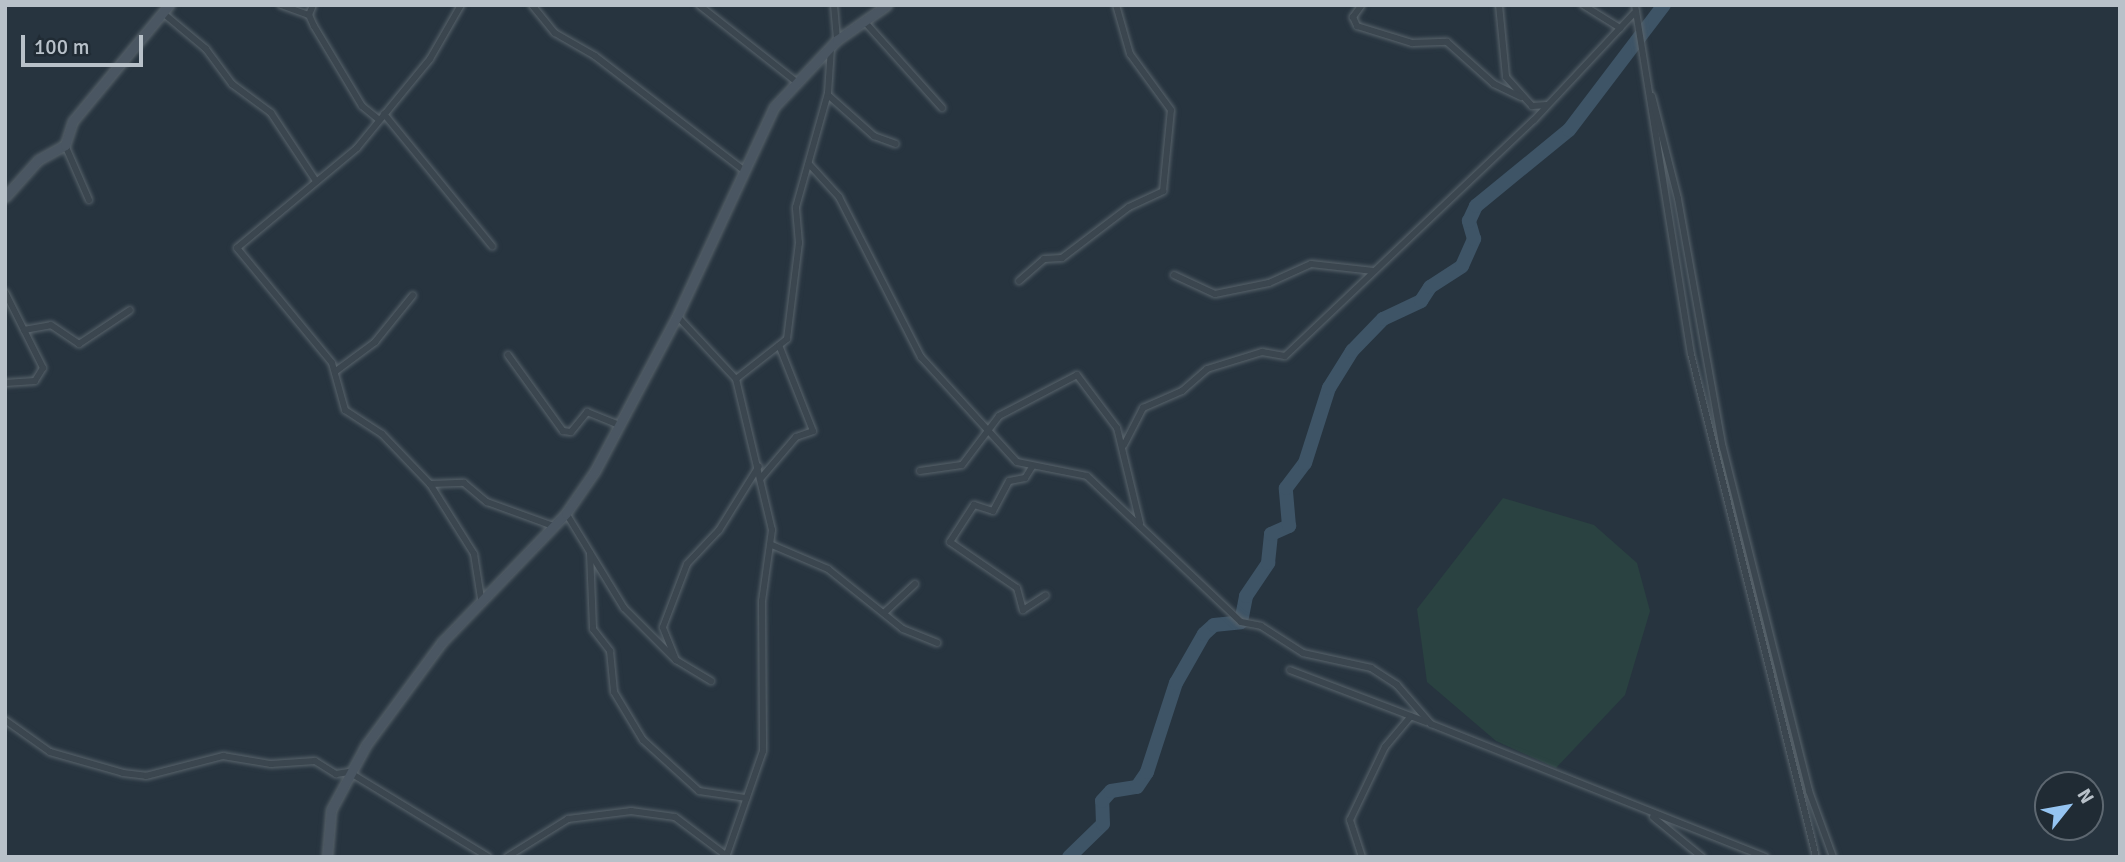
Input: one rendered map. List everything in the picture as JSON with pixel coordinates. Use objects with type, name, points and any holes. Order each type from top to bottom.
[{"type":"street","points":[[281,5],[309,15],[362,106],[382,117],[492,246]]},
{"type":"street","points":[[309,15],[313,5]]},
{"type":"street","points":[[461,5],[430,60],[382,117],[316,181],[237,248],[336,371],[341,407],[382,434],[430,484],[474,554],[481,598]]},
{"type":"street","points":[[532,5],[555,33],[595,56],[741,168]]},
{"type":"street","points":[[699,5],[794,80]]},
{"type":"street","points":[[736,379],[779,345],[790,321],[799,243],[796,207],[828,93],[835,42],[834,5]]},
{"type":"street","points":[[327,857],[331,810],[349,772],[409,682],[481,598],[566,513],[619,425],[677,316],[741,168],[794,80],[835,42],[887,5]]},
{"type":"street","points":[[1019,281],[1044,258],[1062,258],[1129,207],[1163,191],[1171,110],[1130,54],[1116,5]]},
{"type":"street","points":[[1499,5],[1503,64],[1521,97]]},
{"type":"street","points":[[1583,5],[1620,28]]},
{"type":"street","points":[[1633,5],[1678,199],[1723,448],[1809,791],[1833,857]]},
{"type":"street","points":[[1361,6],[1353,17],[1357,26],[1412,43],[1447,42],[1494,84],[1521,97],[1532,106],[1548,104]]},
{"type":"street","points":[[89,200],[65,145],[73,121],[166,9],[206,49],[232,84],[271,113],[316,181]]},
{"type":"street","points":[[1124,445],[1143,408],[1182,391],[1217,363],[1262,352],[1284,356],[1548,104],[1634,13]]},
{"type":"street","points":[[864,21],[942,108]]},
{"type":"street","points":[[1645,63],[1692,354],[1740,570],[1816,857]]},
{"type":"street","points":[[828,93],[874,136],[896,144]]},
{"type":"street","points":[[5,197],[38,160],[65,145]]},
{"type":"street","points":[[809,164],[839,197],[921,357],[985,432],[1032,467],[1087,476],[1140,523],[1241,622],[1314,657],[1371,668],[1397,685],[1431,724]]},
{"type":"street","points":[[1174,275],[1215,294],[1269,283],[1311,264],[1374,271]]},
{"type":"street","points":[[5,292],[43,368],[35,381],[5,383]]},
{"type":"street","points":[[336,371],[375,342],[412,295]]},
{"type":"street","points":[[24,330],[51,325],[79,344],[130,310]]},
{"type":"street","points":[[509,857],[568,819],[631,811],[675,817],[727,857],[763,751],[762,601],[772,545],[759,466],[736,379],[677,316]]},
{"type":"street","points":[[761,478],[796,437],[813,431],[779,345]]},
{"type":"street","points":[[508,355],[564,431],[571,432],[587,412],[619,425]]},
{"type":"street","points":[[920,471],[962,465],[985,432],[1010,409],[1077,375],[1124,445],[1140,523]]},
{"type":"street","points":[[676,660],[663,627],[687,564],[719,530],[759,466]]},
{"type":"street","points":[[1032,467],[1026,478],[1009,481],[993,510],[974,505],[950,542],[1017,588],[1023,610],[1046,595]]},
{"type":"street","points":[[430,484],[464,483],[486,502],[553,526]]},
{"type":"street","points":[[566,513],[624,608],[676,660],[711,681]]},
{"type":"street","points":[[772,545],[828,569],[885,612],[937,643]]},
{"type":"street","points":[[590,553],[593,629],[610,651],[614,692],[643,740],[699,791],[746,798]]},
{"type":"street","points":[[885,612],[915,584]]},
{"type":"street","points":[[1290,670],[1765,857]]},
{"type":"street","points":[[1362,857],[1349,828],[1353,811],[1385,747],[1410,716]]},
{"type":"street","points":[[5,720],[50,752],[123,773],[146,776],[223,755],[271,764],[315,761],[336,774],[349,772],[488,857]]},
{"type":"street","points":[[1646,811],[1702,857]]},
{"type":"green space","points":[[1503,498],[1594,525],[1637,563],[1650,611],[1625,695],[1556,768],[1496,741],[1427,682],[1417,609]]},
{"type":"waterway","points":[[1069,857],[1103,824],[1102,801],[1111,791],[1137,787],[1147,772],[1176,683],[1204,634],[1214,625],[1241,622],[1246,596],[1268,563],[1271,534],[1289,526],[1286,488],[1305,463],[1329,388],[1352,351],[1383,319],[1421,301],[1430,287],[1462,266],[1474,239],[1469,221],[1476,206],[1569,130],[1664,5]]}]
